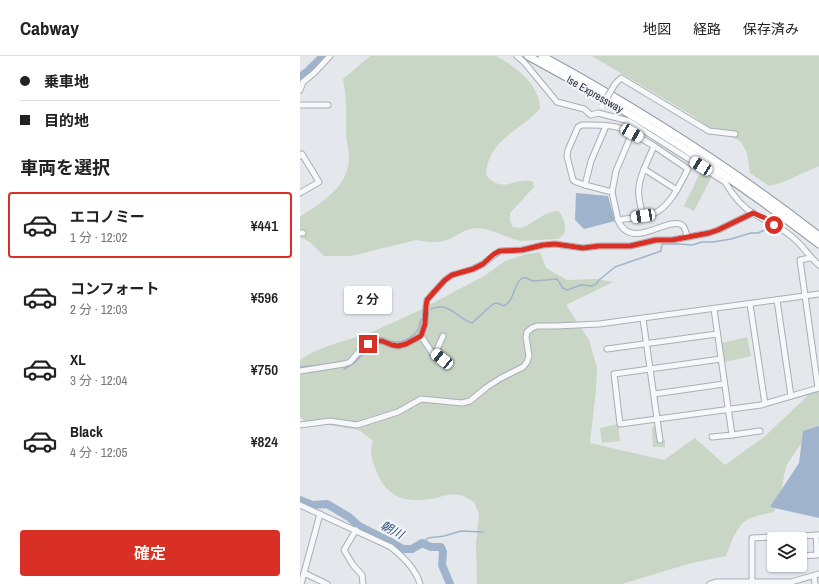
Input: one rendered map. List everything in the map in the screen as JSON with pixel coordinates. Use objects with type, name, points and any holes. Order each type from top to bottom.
[{"type":"highway","name":"Ise Expressway","points":[[528,56],[595,93],[649,126],[746,190],[819,244]]},
{"type":"highway","name":"Ise Expressway","points":[[542,56],[652,119],[750,185],[819,236]]},
{"type":"street","points":[[300,90],[303,82],[314,74],[330,56]]},
{"type":"street","points":[[516,56],[524,62],[557,102],[584,109],[591,114],[598,113],[629,121],[725,182],[739,200],[753,213],[765,218],[792,236],[810,258],[819,265]]},
{"type":"street","points":[[598,113],[615,84],[621,78],[709,131],[735,134]]},
{"type":"street","points":[[300,105],[328,105]]},
{"type":"street","points":[[612,192],[573,180],[568,150],[578,127],[582,125],[624,128],[688,169],[677,190],[656,213],[618,220]]},
{"type":"street","points":[[586,185],[591,161],[606,126]]},
{"type":"street","points":[[632,133],[616,171],[612,192],[621,228],[626,232],[631,233],[648,232],[675,224],[681,224],[687,236]]},
{"type":"street","points":[[646,141],[650,134]]},
{"type":"street","points":[[643,216],[638,186],[654,146]]},
{"type":"street","points":[[300,156],[302,154],[319,182],[300,193]]},
{"type":"street","points":[[644,169],[677,190]]},
{"type":"street","points":[[300,371],[350,362],[362,348],[368,344],[378,341],[398,346],[406,344],[421,336],[425,324],[427,300],[445,280],[452,275],[473,269],[483,264],[494,254],[500,251],[522,250],[555,244],[583,248],[599,246],[630,246],[656,240],[672,240],[718,230],[753,213]]},
{"type":"street","points":[[721,360],[614,374],[620,424],[764,404],[818,388],[800,260],[810,258]]},
{"type":"street","points":[[300,425],[330,421],[357,425],[398,412],[421,399],[462,403],[470,401],[487,387],[522,367],[527,362],[529,356],[526,337],[527,332],[537,326],[599,324],[819,294]]},
{"type":"street","points":[[778,300],[791,396]]},
{"type":"street","points":[[750,304],[764,404]]},
{"type":"street","points":[[714,309],[732,435]]},
{"type":"street","points":[[643,318],[660,440]]},
{"type":"street","points":[[607,349],[717,334]]},
{"type":"street","points":[[421,336],[433,354],[436,354],[442,359],[446,366]]},
{"type":"street","points":[[436,354],[443,336]]},
{"type":"street","points":[[654,394],[724,384]]},
{"type":"street","points":[[712,437],[760,431]]},
{"type":"street","points":[[300,505],[383,543],[398,553],[414,570],[420,584]]},
{"type":"street","points":[[301,584],[320,514]]},
{"type":"street","points":[[356,530],[344,550],[353,565],[362,575],[363,584]]},
{"type":"street","points":[[807,536],[818,535],[817,556],[807,556]]},
{"type":"street","points":[[752,582],[752,538],[767,538]]},
{"type":"street","points":[[304,573],[327,584]]},
{"type":"street","points":[[710,584],[716,582],[791,582],[817,575],[815,584]]},
{"type":"green space","points":[[370,56],[496,56],[511,65],[526,77],[536,92],[540,109],[498,144],[488,163],[486,175],[492,181],[504,185],[521,181],[533,182],[534,187],[510,213],[510,221],[513,227],[524,227],[542,216],[558,211],[565,223],[565,231],[563,234],[556,239],[520,241],[485,229],[475,228],[466,230],[450,239],[439,242],[416,240],[351,256],[324,256],[310,242],[300,237],[301,216],[334,192],[345,176],[348,166],[349,151],[346,138],[346,100],[343,79]]},
{"type":"green space","points":[[592,56],[819,56],[819,166],[783,182],[769,186],[750,173],[747,153],[741,142],[729,135],[718,134],[690,114]]},
{"type":"green space","points":[[702,169],[712,176],[694,211],[684,206]]},
{"type":"green space","points":[[540,252],[546,268],[567,280],[596,279],[613,282],[566,305],[589,340],[597,368],[590,443],[664,460],[695,438],[725,465],[764,437],[817,387],[819,393],[819,425],[800,445],[786,466],[781,492],[774,512],[754,517],[744,522],[735,533],[726,556],[688,564],[622,584],[477,584],[476,544],[479,514],[474,502],[457,494],[416,500],[399,497],[386,488],[381,480],[372,456],[371,449],[373,441],[359,430],[304,421],[300,417],[301,359],[313,352],[372,332],[416,312],[484,276],[505,261],[523,255]]},
{"type":"green space","points":[[747,337],[751,356],[725,362],[722,343]]},
{"type":"green space","points":[[618,424],[620,441],[602,443],[600,428]]},
{"type":"green space","points":[[652,427],[656,427],[657,441],[665,440],[665,447],[653,447]]},
{"type":"water","points":[[576,193],[608,196],[615,221],[584,229],[575,220]]},
{"type":"water","points":[[819,426],[819,518],[770,507],[799,463],[803,431]]},
{"type":"waterway","points":[[300,77],[323,56]]},
{"type":"waterway","points":[[431,309],[443,307],[472,323],[493,304],[497,303],[504,306],[508,303],[517,284],[522,278],[533,281],[557,279],[563,288],[567,290],[581,285],[592,286],[615,267],[661,251],[662,244],[692,245],[702,242],[713,242],[731,239],[751,233],[758,233],[772,227]]},
{"type":"waterway","points":[[373,338],[382,338],[395,342],[404,341],[417,331],[421,319]]},
{"type":"waterway","points":[[344,369],[354,363],[368,349]]},
{"type":"waterway","points":[[300,367],[322,365]]},
{"type":"waterway","name":"朝川","points":[[300,500],[312,505],[327,504],[349,517],[359,526],[403,549],[412,549],[422,543],[431,547],[441,547],[443,552],[442,565],[450,584]]},
{"type":"waterway","points":[[422,543],[428,538],[444,536],[461,531],[483,532]]},
{"type":"route","points":[[368,344],[382,341],[398,346],[406,344],[421,336],[425,324],[427,300],[445,280],[452,275],[473,269],[483,264],[494,254],[500,251],[532,249],[543,245],[555,244],[583,248],[639,245],[656,240],[672,240],[709,233],[753,213],[765,218],[774,225]]}]
